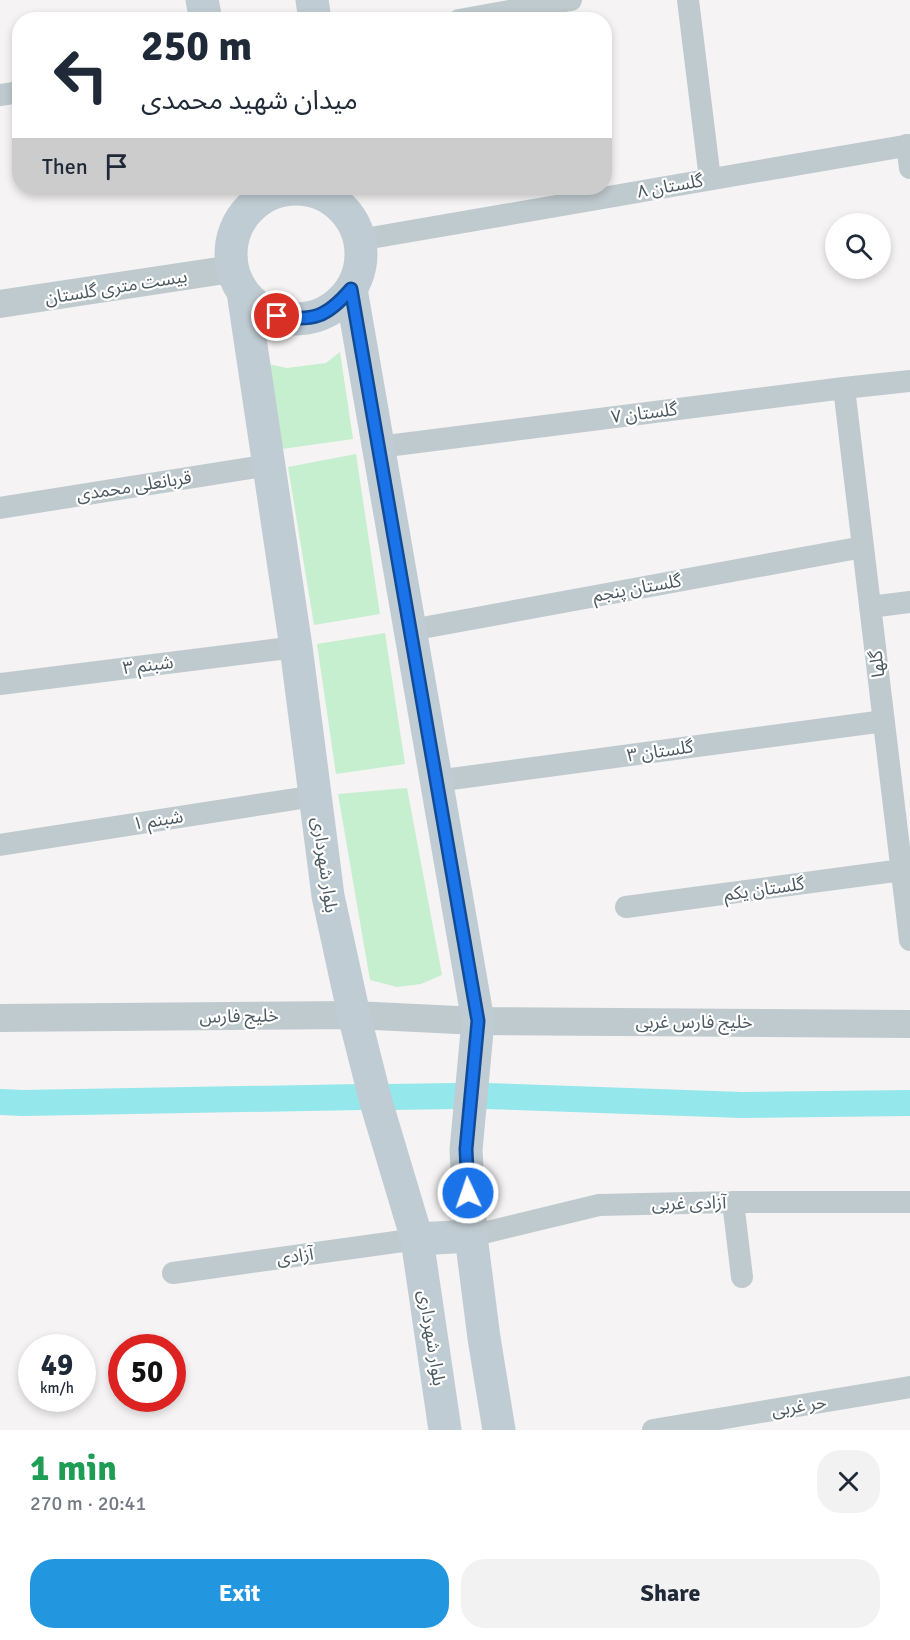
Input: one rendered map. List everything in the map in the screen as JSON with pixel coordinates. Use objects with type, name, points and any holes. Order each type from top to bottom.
[{"type":"main road","points":[[236,195],[241,220]]},
{"type":"main road","points":[[270,195],[254,204],[241,220],[234,235],[231,252],[237,280],[258,307],[277,316],[298,320],[319,316],[337,305],[351,289],[358,274],[361,257],[360,240],[354,224],[342,199],[331,200],[320,195]]},
{"type":"main road","name":"بلوار شهرداری","points":[[237,280],[269,465],[296,647],[328,896],[376,1102],[417,1239],[446,1430]]},
{"type":"main road","points":[[351,289],[478,1021],[466,1149],[471,1236],[499,1430]]},
{"type":"main road","points":[[417,1239],[471,1236]]},
{"type":"street","points":[[504,12],[571,0]]},
{"type":"street","points":[[688,0],[710,179]]},
{"type":"street","name":"گلستان ۸","points":[[360,240],[710,179],[909,153]]},
{"type":"street","name":"بیست متری گلستان","points":[[0,304],[237,280]]},
{"type":"street","name":"گلستان ۷","points":[[378,447],[910,381]]},
{"type":"street","name":"گلها","points":[[844,388],[884,721],[903,820],[902,870],[910,940]]},
{"type":"street","name":"قربانعلی محمدی","points":[[0,508],[269,465]]},
{"type":"street","name":"گلستان پنجم","points":[[411,630],[863,547]]},
{"type":"street","points":[[870,607],[910,602]]},
{"type":"street","name":"شبنم ۳","points":[[0,684],[296,647]]},
{"type":"street","name":"گلستان ۳","points":[[436,781],[884,721]]},
{"type":"street","name":"شبنم ۱","points":[[0,845],[315,796]]},
{"type":"street","name":"گلستان یکم","points":[[626,907],[902,870]]},
{"type":"street","name":"خلیج فارس","points":[[0,1018],[354,1015],[478,1021]]},
{"type":"street","name":"خلیج فارس غربی","points":[[478,1021],[910,1024]]},
{"type":"street","points":[[733,1202],[742,1277]]},
{"type":"street","name":"آزادی غربی","points":[[471,1236],[599,1205],[910,1202]]},
{"type":"street","name":"آزادی","points":[[173,1273],[417,1239]]},
{"type":"street","name":"حر غربی","points":[[653,1430],[910,1387]]},
{"type":"green space","points":[[340,352],[353,439],[282,449],[268,364],[287,368],[326,363]]},
{"type":"green space","points":[[356,454],[380,614],[314,625],[288,467]]},
{"type":"green space","points":[[385,633],[405,764],[336,774],[317,644]]},
{"type":"green space","points":[[407,788],[442,975],[421,984],[397,987],[370,980],[338,794]]},
{"type":"waterway","points":[[390,1097],[456,1096]]},
{"type":"waterway","points":[[486,1096],[742,1105],[910,1103]]},
{"type":"waterway","points":[[0,1102],[360,1097]]},
{"type":"route","points":[[277,316],[298,320],[319,316],[337,305],[351,289],[478,1021],[466,1149],[468,1193]]}]
